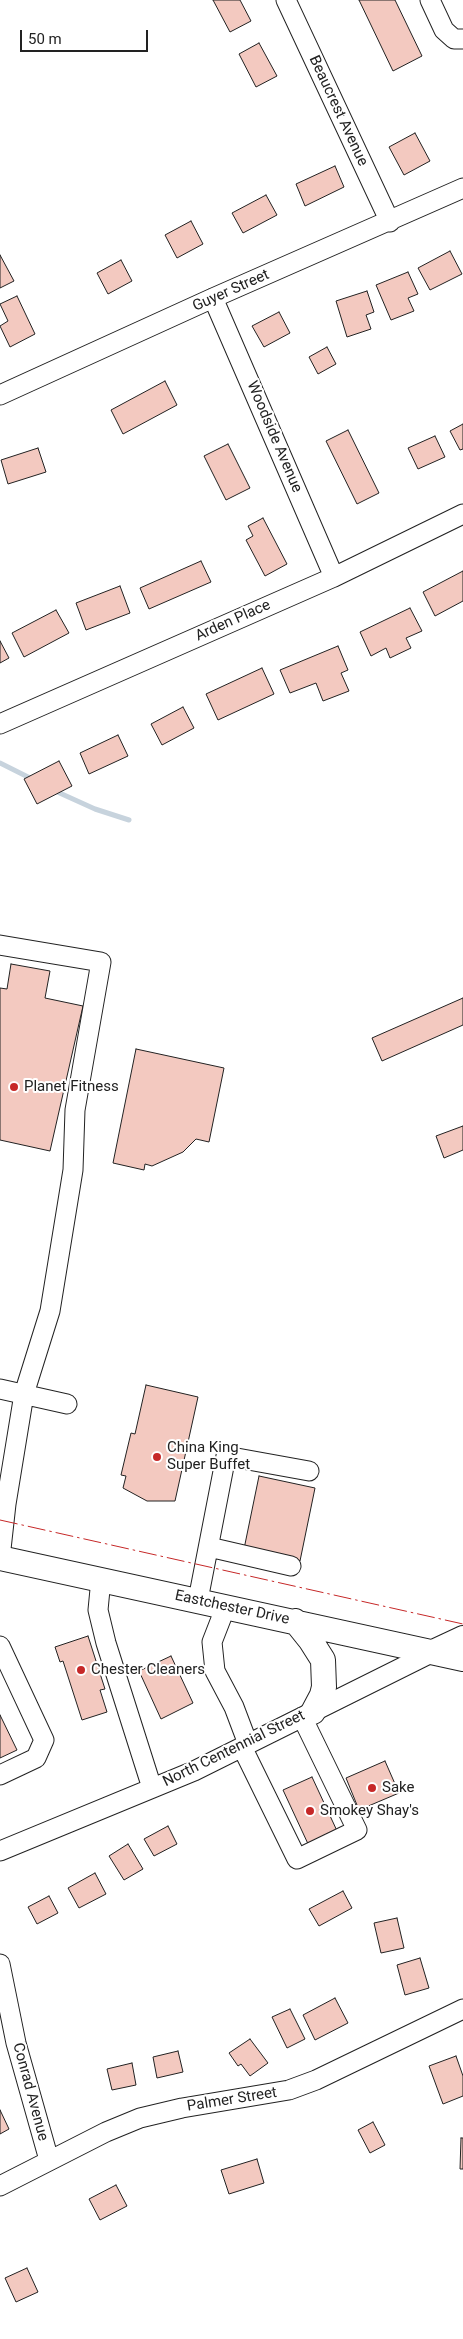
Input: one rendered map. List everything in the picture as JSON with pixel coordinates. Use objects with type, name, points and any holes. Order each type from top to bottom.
[{"type":"main road","name":"Eastchester Drive","points":[[0,1558],[463,1659]]},
{"type":"main road","points":[[295,1622],[311,1640],[323,1660],[324,1686],[322,1695],[307,1714]]},
{"type":"main road","name":"North Centennial Street","points":[[434,1652],[463,1638]]},
{"type":"street","name":"Beaucrest Avenue","points":[[286,0],[390,222]]},
{"type":"street","points":[[430,0],[444,30],[454,39],[463,40]]},
{"type":"street","name":"Guyer Street","points":[[0,395],[463,188]]},
{"type":"street","name":"Woodside Avenue","points":[[214,298],[334,577]]},
{"type":"street","name":"Arden Place","points":[[0,724],[334,577],[463,514]]},
{"type":"street","points":[[0,945],[100,962],[75,1110],[74,1170],[50,1311],[24,1394],[6,1504],[0,1558]]},
{"type":"street","points":[[0,1389],[67,1404]]},
{"type":"street","points":[[198,1600],[226,1456],[309,1471]]},
{"type":"street","points":[[209,1547],[292,1566]]},
{"type":"street","points":[[102,1579],[98,1610],[106,1643],[152,1788]]},
{"type":"street","points":[[226,1606],[212,1642],[215,1671],[234,1708],[245,1746],[298,1859],[356,1830],[307,1714]]},
{"type":"street","points":[[0,1646],[44,1740],[36,1758],[0,1775]]},
{"type":"street","name":"North Centennial Street","points":[[0,1851],[152,1788],[245,1746],[434,1652]]},
{"type":"street","points":[[0,1765],[13,1758],[25,1763]]},
{"type":"street","name":"Conrad Avenue","points":[[0,1964],[16,2044],[48,2160]]},
{"type":"street","name":"Palmer Street","points":[[0,2186],[48,2160],[140,2118],[182,2108],[289,2090],[316,2080],[463,2009]]},
{"type":"building","points":[[213,0],[240,0],[251,21],[230,32]]},
{"type":"building","points":[[359,0],[395,0],[422,56],[393,71]]},
{"type":"building","points":[[259,43],[277,76],[256,87],[239,54]]},
{"type":"building","points":[[415,133],[430,161],[404,175],[389,147]]},
{"type":"building","points":[[335,166],[344,187],[305,206],[296,184]]},
{"type":"building","points":[[266,195],[277,215],[243,233],[232,213]]},
{"type":"building","points":[[191,221],[203,244],[177,258],[165,235]]},
{"type":"building","points":[[450,251],[462,274],[430,290],[418,268]]},
{"type":"building","points":[[0,255],[14,281],[0,288]]},
{"type":"building","points":[[121,260],[132,281],[108,294],[97,273]]},
{"type":"building","points":[[408,272],[418,294],[408,298],[414,311],[391,320],[376,285]]},
{"type":"building","points":[[367,291],[374,312],[366,315],[371,329],[347,337],[336,301]]},
{"type":"building","points":[[17,296],[35,334],[10,347],[0,326],[8,321],[0,304]]},
{"type":"building","points":[[279,312],[290,333],[264,347],[252,326]]},
{"type":"building","points":[[327,347],[336,364],[318,374],[309,357]]},
{"type":"building","points":[[165,381],[177,405],[123,434],[111,410]]},
{"type":"building","points":[[463,424],[463,449],[460,450],[450,431]]},
{"type":"building","points":[[348,430],[379,493],[357,504],[326,441]]},
{"type":"building","points":[[435,436],[445,457],[418,469],[408,448]]},
{"type":"building","points":[[228,444],[250,488],[226,500],[204,456]]},
{"type":"building","points":[[38,448],[46,472],[8,484],[1,460]]},
{"type":"building","points":[[263,518],[287,564],[265,576],[246,540],[253,536],[248,526]]},
{"type":"building","points":[[201,561],[211,582],[149,609],[140,588]]},
{"type":"building","points":[[463,571],[463,601],[435,616],[423,592]]},
{"type":"building","points":[[120,586],[130,613],[86,630],[76,603]]},
{"type":"building","points":[[410,608],[422,631],[406,638],[411,648],[390,658],[386,648],[371,656],[360,632]]},
{"type":"building","points":[[56,610],[69,633],[24,657],[12,633]]},
{"type":"building","points":[[0,641],[9,658],[0,663]]},
{"type":"building","points":[[338,646],[348,670],[341,673],[349,691],[323,701],[316,683],[290,693],[280,670]]},
{"type":"building","points":[[262,668],[274,694],[218,720],[206,694]]},
{"type":"building","points":[[183,707],[194,728],[162,745],[151,724]]},
{"type":"building","points":[[118,735],[128,756],[89,774],[80,753]]},
{"type":"building","points":[[59,761],[72,786],[37,804],[24,779]]},
{"type":"building","points":[[11,964],[50,971],[45,998],[83,1006],[50,1151],[0,1140],[0,988],[7,989]]},
{"type":"building","points":[[463,998],[463,1025],[382,1061],[372,1038]]},
{"type":"building","points":[[136,1049],[224,1068],[209,1142],[196,1139],[183,1152],[152,1166],[145,1164],[144,1170],[113,1163]]},
{"type":"building","points":[[463,1126],[463,1150],[444,1158],[436,1136]]},
{"type":"building","points":[[146,1385],[198,1397],[175,1501],[147,1501],[123,1488],[126,1476],[121,1475],[131,1433],[135,1434]]},
{"type":"building","points":[[259,1476],[315,1488],[300,1561],[244,1549]]},
{"type":"building","points":[[88,1636],[105,1689],[100,1690],[107,1712],[82,1720],[63,1661],[60,1662],[55,1647]]},
{"type":"building","points":[[171,1656],[193,1703],[161,1719],[139,1671]]},
{"type":"building","points":[[0,1715],[17,1750],[0,1758]]},
{"type":"building","points":[[385,1761],[399,1793],[359,1810],[346,1778]]},
{"type":"building","name":"Smokey Shay's","points":[[312,1777],[338,1833],[309,1846],[283,1790]]},
{"type":"building","points":[[168,1826],[177,1844],[154,1856],[144,1839]]},
{"type":"building","points":[[128,1844],[143,1869],[124,1880],[109,1856]]},
{"type":"building","points":[[95,1873],[106,1894],[79,1908],[68,1888]]},
{"type":"building","points":[[343,1891],[352,1908],[319,1926],[309,1909]]},
{"type":"building","points":[[49,1896],[58,1913],[37,1924],[28,1907]]},
{"type":"building","points":[[397,1918],[404,1948],[381,1953],[374,1923]]},
{"type":"building","points":[[420,1958],[429,1988],[405,1995],[397,1965]]},
{"type":"building","points":[[335,1998],[348,2023],[315,2040],[303,2015]]},
{"type":"building","points":[[290,2009],[305,2039],[287,2048],[272,2017]]},
{"type":"building","points":[[250,2039],[268,2063],[250,2076],[241,2064],[238,2066],[229,2053]]},
{"type":"building","points":[[178,2051],[183,2072],[157,2078],[153,2057]]},
{"type":"building","points":[[456,2056],[463,2076],[463,2096],[443,2104],[429,2066]]},
{"type":"building","points":[[132,2063],[136,2085],[112,2090],[107,2069]]},
{"type":"building","points":[[0,2110],[9,2129],[0,2134]]},
{"type":"building","points":[[373,2122],[385,2145],[370,2153],[358,2130]]},
{"type":"building","points":[[461,2138],[463,2138],[463,2169],[460,2169]]},
{"type":"building","points":[[257,2159],[264,2183],[229,2194],[221,2170]]},
{"type":"building","points":[[116,2185],[127,2206],[100,2220],[89,2199]]},
{"type":"building","points":[[27,2268],[38,2292],[16,2302],[5,2278]]},
{"type":"waterway","points":[[0,763],[34,780]]},
{"type":"waterway","points":[[53,790],[95,809],[129,820]]},
{"type":"power","points":[[0,1520],[463,1624]]},
{"type":"place","name":"Planet Fitness","points":[[14,1087]]},
{"type":"place","name":"China King Super Buffet","points":[[157,1457]]},
{"type":"place","name":"Chester Cleaners","points":[[81,1670]]},
{"type":"place","name":"Sake","points":[[372,1788]]},
{"type":"place","name":"Smokey Shay's","points":[[310,1811]]}]
